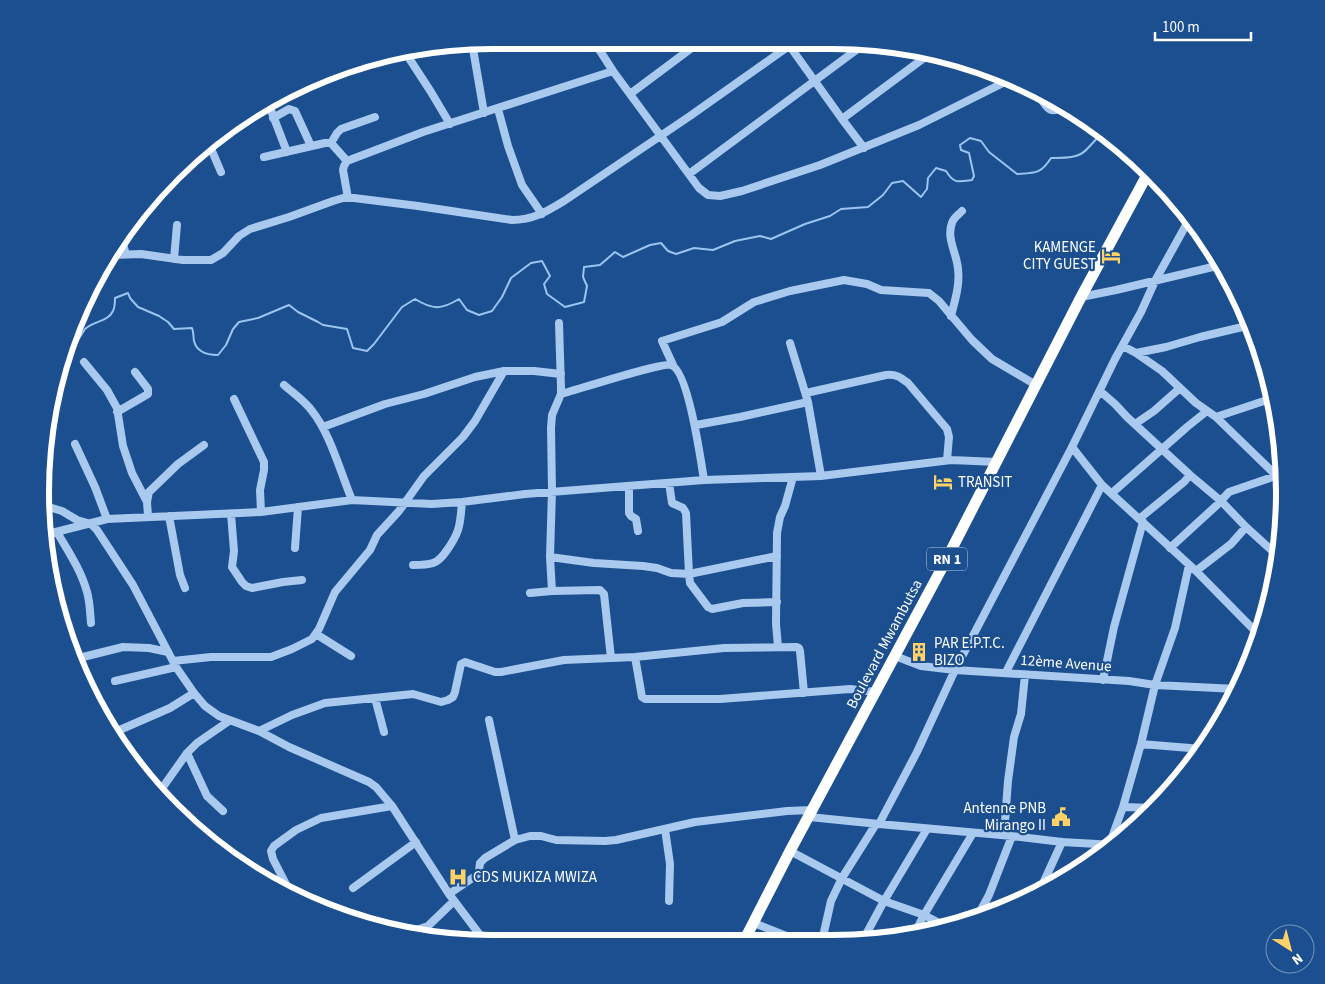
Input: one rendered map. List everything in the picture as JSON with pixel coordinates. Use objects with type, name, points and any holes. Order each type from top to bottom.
[{"type":"highway","name":"Boulevard Mwambutsa","points":[[747,935],[997,462],[1081,296],[1145,178]]},
{"type":"street","points":[[599,49],[699,188],[708,196],[720,196],[751,188],[820,165],[919,125],[1004,82]]},
{"type":"street","points":[[630,94],[689,49]]},
{"type":"street","points":[[118,255],[141,254],[188,261],[211,260],[223,253],[250,229],[333,201],[348,198],[408,204],[512,220],[535,217],[564,201],[690,116],[781,49]]},
{"type":"street","points":[[794,49],[815,81],[864,148]]},
{"type":"street","points":[[473,50],[484,113]]},
{"type":"street","points":[[689,174],[857,50]]},
{"type":"street","points":[[408,57],[450,124]]},
{"type":"street","points":[[842,119],[924,58]]},
{"type":"street","points":[[348,198],[343,170],[347,161],[450,124],[613,71]]},
{"type":"street","points":[[1044,102],[1051,110],[1058,110]]},
{"type":"street","points":[[270,108],[287,152]]},
{"type":"street","points":[[273,118],[289,109],[295,111],[311,146]]},
{"type":"street","points":[[498,109],[522,186],[542,214]]},
{"type":"street","points":[[331,143],[336,133],[341,129],[375,118]]},
{"type":"street","points":[[331,143],[347,161]]},
{"type":"street","points":[[264,157],[331,143]]},
{"type":"street","points":[[211,149],[221,172]]},
{"type":"street","points":[[951,316],[959,280],[950,232],[952,223],[962,211]]},
{"type":"street","points":[[174,259],[177,225]]},
{"type":"street","points":[[823,935],[831,901],[842,878],[878,824],[918,752],[955,670],[1072,447],[1155,281],[1188,226]]},
{"type":"street","points":[[123,246],[126,254]]},
{"type":"street","points":[[1081,296],[1116,290],[1215,266]]},
{"type":"street","points":[[704,480],[696,425],[678,370],[673,365],[662,341],[722,322],[754,302],[844,280],[867,284],[881,290],[929,293],[939,301],[972,340],[992,359],[1036,385]]},
{"type":"street","points":[[552,591],[550,557],[551,428],[552,416],[561,394],[559,323]]},
{"type":"street","points":[[1136,354],[1245,327]]},
{"type":"street","points":[[790,343],[806,393],[821,476]]},
{"type":"street","points":[[1122,346],[1162,371],[1196,403],[1216,417],[1275,470]]},
{"type":"street","points":[[84,362],[107,390],[117,408],[122,443],[132,473],[147,502]]},
{"type":"street","points":[[561,394],[648,369],[668,364],[673,365]]},
{"type":"street","points":[[323,427],[385,404],[475,377],[504,371],[534,371],[561,374]]},
{"type":"street","points":[[115,681],[175,664],[211,657],[271,657],[312,639],[336,592],[370,550],[377,535],[405,503],[415,486],[463,437],[475,421],[504,371]]},
{"type":"street","points":[[117,412],[148,394],[148,389],[135,372]]},
{"type":"street","points":[[806,393],[886,375],[900,377],[908,383],[947,429],[947,460]]},
{"type":"street","points":[[284,385],[309,408],[323,427],[352,500]]},
{"type":"street","points":[[1135,424],[1154,411],[1180,388]]},
{"type":"street","points":[[1100,391],[1190,475],[1221,500],[1246,527],[1272,548]]},
{"type":"street","points":[[234,399],[264,462],[260,490],[261,512]]},
{"type":"street","points":[[1216,417],[1267,400]]},
{"type":"street","points":[[696,425],[808,402]]},
{"type":"street","points":[[1112,493],[1207,411]]},
{"type":"street","points":[[75,444],[95,487],[107,519]]},
{"type":"street","points":[[148,516],[147,502],[152,488],[178,464],[204,444]]},
{"type":"street","points":[[1072,447],[1102,485],[1196,571],[1254,630]]},
{"type":"street","points":[[51,533],[107,519],[261,512],[352,500],[405,503],[462,502],[552,491],[704,480],[821,476],[947,460],[997,462]]},
{"type":"street","points":[[1103,680],[1114,627],[1141,520],[1190,475]]},
{"type":"street","points":[[1170,548],[1229,492],[1275,476]]},
{"type":"street","points":[[778,647],[776,624],[777,533],[780,517],[794,477]]},
{"type":"street","points":[[669,483],[672,503],[683,508],[686,513],[690,583],[710,609],[743,603],[777,602]]},
{"type":"street","points":[[1006,672],[1102,485]]},
{"type":"street","points":[[629,486],[629,513],[636,519],[638,531]]},
{"type":"street","points":[[414,565],[434,563],[440,560],[455,538],[459,528],[462,502]]},
{"type":"street","points":[[50,507],[62,511],[77,520],[91,524],[103,538],[133,584],[175,664],[205,706],[229,721],[259,731],[376,787],[392,806],[452,897],[480,935]]},
{"type":"street","points":[[295,548],[298,507]]},
{"type":"street","points":[[231,514],[234,551],[232,567],[246,586],[252,588],[302,580]]},
{"type":"street","points":[[169,516],[180,575],[185,588]]},
{"type":"street","points":[[1196,571],[1231,544],[1246,527]]},
{"type":"street","points":[[57,532],[79,570],[85,586],[89,598],[91,623]]},
{"type":"street","points":[[550,557],[594,563],[643,566],[671,573],[689,574],[777,556]]},
{"type":"street","points":[[1114,834],[1141,744],[1155,685],[1175,628],[1189,565]]},
{"type":"street","points":[[530,593],[600,590],[603,592],[612,658]]},
{"type":"street","points":[[316,634],[351,656]]},
{"type":"street","points":[[259,731],[325,704],[413,694],[441,702],[448,700],[455,692],[460,668],[465,662],[495,672],[501,672],[564,660],[635,657],[724,648],[797,646],[799,648],[804,693]]},
{"type":"street","points":[[81,658],[123,647],[149,648],[168,652]]},
{"type":"street","name":"12ème Avenue","points":[[895,656],[921,666],[955,670],[1006,672],[1025,675],[1230,690]]},
{"type":"street","points":[[635,657],[643,699],[720,699],[850,689],[876,692]]},
{"type":"street","points":[[980,910],[988,895],[1008,836],[1008,781],[1014,737],[1021,714],[1025,675]]},
{"type":"street","points":[[118,731],[170,708],[194,693]]},
{"type":"street","points":[[375,698],[384,732]]},
{"type":"street","points":[[489,720],[515,840]]},
{"type":"street","points":[[162,788],[187,753],[229,721]]},
{"type":"street","points":[[1141,744],[1195,748]]},
{"type":"street","points":[[187,753],[207,796],[223,811]]},
{"type":"street","points":[[287,885],[273,859],[271,852],[274,846],[296,830],[321,818],[392,806]]},
{"type":"street","points":[[1123,807],[1143,808]]},
{"type":"street","points":[[420,929],[428,926],[452,897],[477,875],[480,863],[485,858],[515,840],[530,836],[541,836],[556,840],[610,841],[695,822],[787,811],[878,824],[1100,846]]},
{"type":"street","points":[[665,829],[670,864],[669,901]]},
{"type":"street","points":[[866,934],[927,829]]},
{"type":"street","points":[[918,927],[973,833]]},
{"type":"street","points":[[353,888],[416,842]]},
{"type":"street","points":[[1044,882],[1062,842]]},
{"type":"street","points":[[790,851],[884,901],[924,915],[938,922]]},
{"type":"street","points":[[754,923],[784,935]]},
{"type":"waterway","points":[[72,350],[88,326],[111,315],[114,309],[115,298],[128,293],[138,307],[159,316],[174,329],[192,328],[195,345],[200,351],[207,354],[218,355],[239,322],[258,318],[289,305],[323,325],[347,329],[353,348],[367,351],[402,307],[415,299],[432,307],[442,307],[459,299],[467,310],[479,315],[492,311],[502,297],[511,278],[531,263],[542,261],[550,276],[544,284],[547,294],[565,307],[584,302],[587,286],[583,277],[584,267],[600,265],[615,252],[623,257],[650,245],[661,243],[668,251],[676,254],[694,248],[713,250],[735,241],[760,236],[771,239],[805,224],[830,216],[841,209],[868,207],[883,195],[892,183],[903,181],[921,197],[927,189],[928,178],[936,168],[946,171],[954,180],[972,180],[974,176],[969,153],[961,150],[960,145],[970,138],[981,141],[989,152],[1017,174],[1037,172],[1051,158],[1071,157],[1080,154],[1099,137]]},
{"type":"place","name":"KAMENGE CITY GUEST","points":[[1111,256]]},
{"type":"place","name":"TRANSIT","points":[[943,482]]},
{"type":"place","name":"PAR E.P.T.C. BIZO","points":[[919,652]]},
{"type":"place","name":"Antenne PNB Mirango II","points":[[1061,817]]},
{"type":"place","name":"CDS MUKIZA MWIZA","points":[[458,877]]}]
